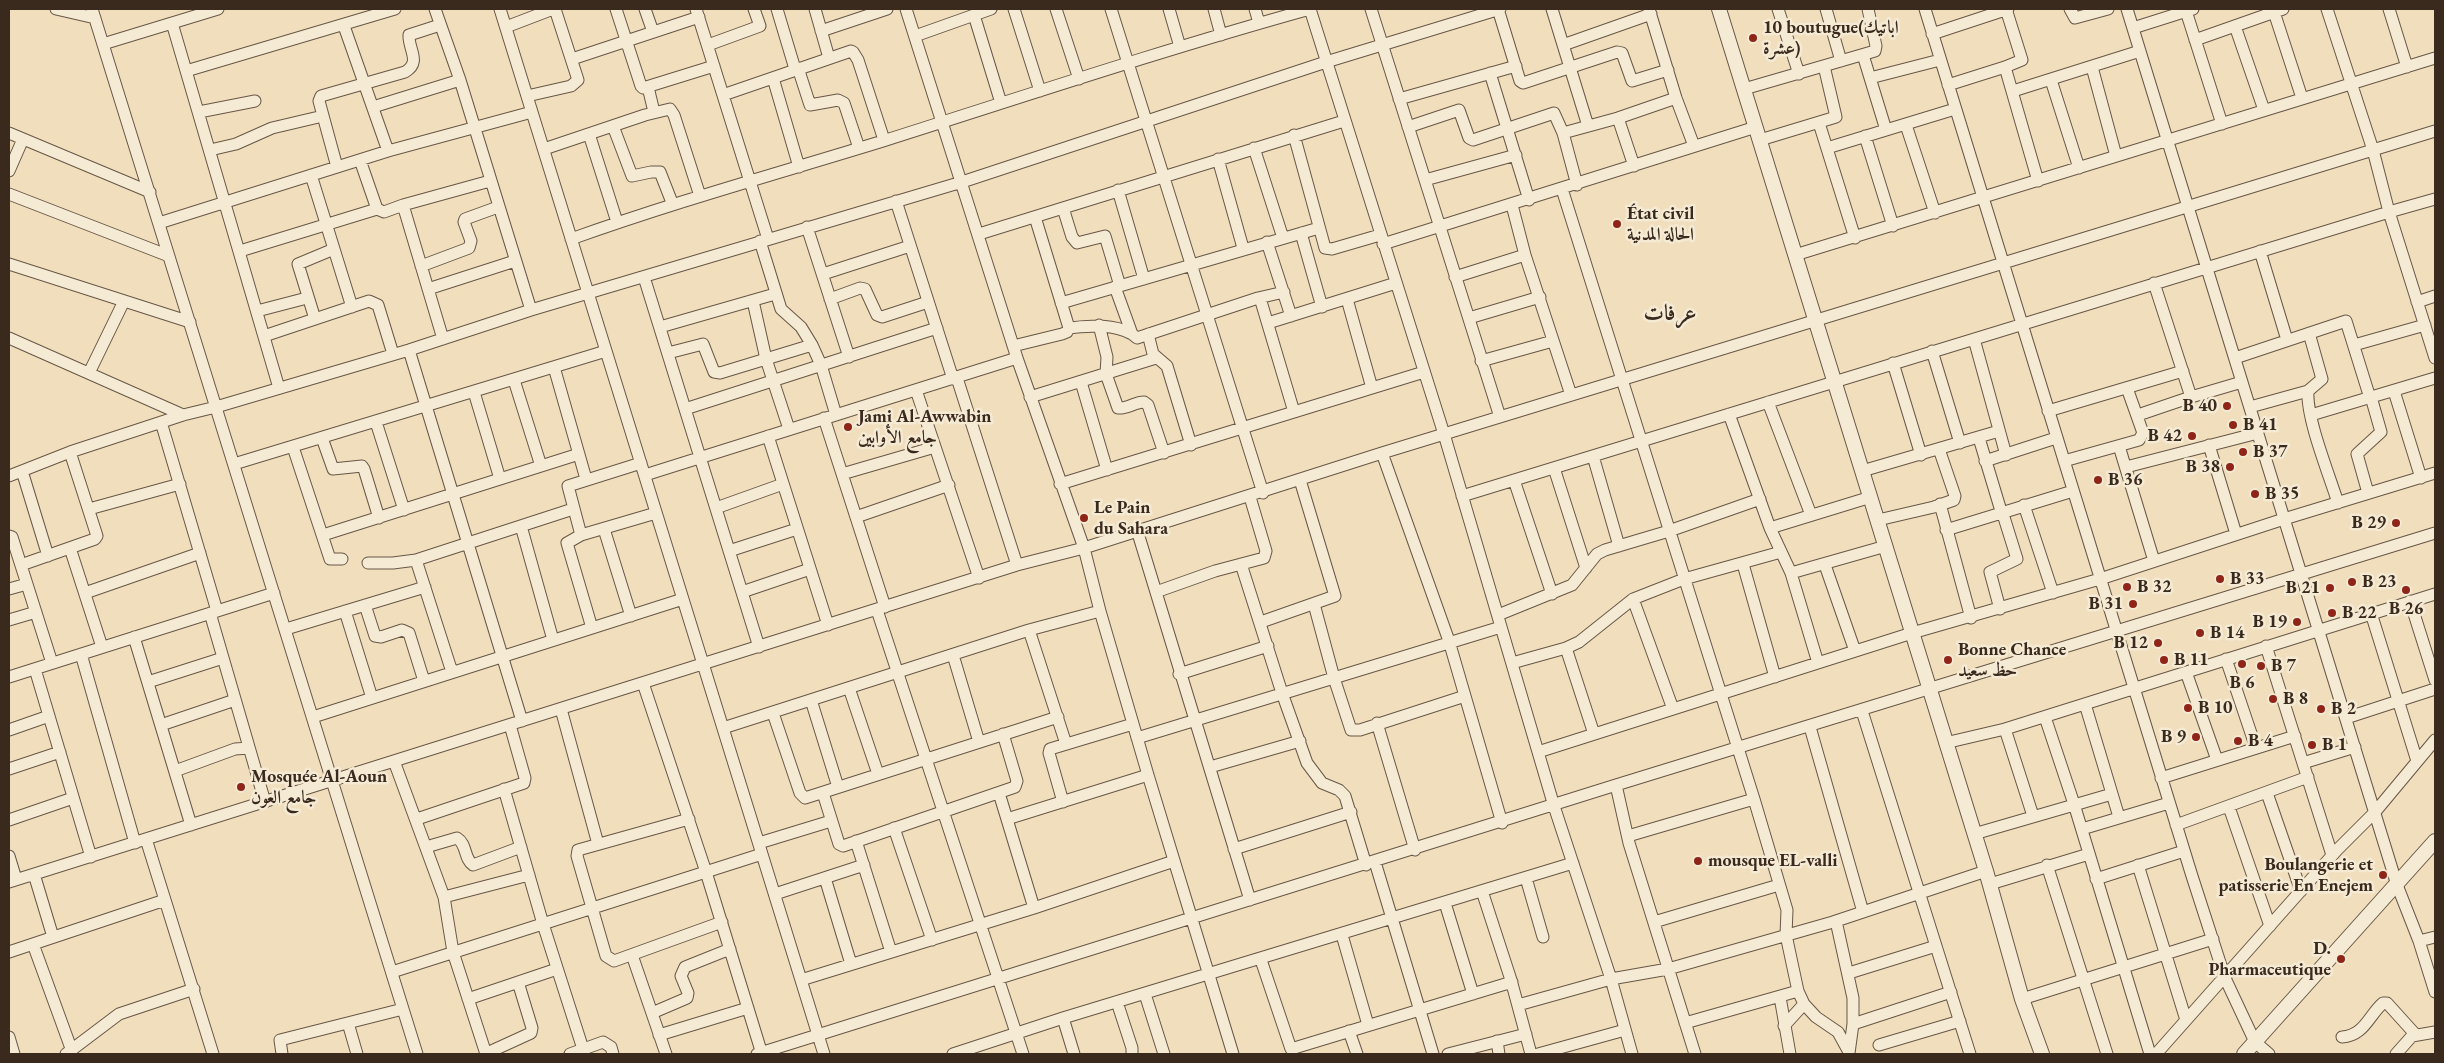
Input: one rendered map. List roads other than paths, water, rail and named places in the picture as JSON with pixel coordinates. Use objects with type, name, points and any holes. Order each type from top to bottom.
[{"type":"street","points":[[56,9],[94,13],[417,1054]]},
{"type":"street","points":[[103,44],[218,9]]},
{"type":"street","points":[[186,71],[344,26],[396,9]]},
{"type":"street","points":[[435,9],[460,80],[531,310]]},
{"type":"street","points":[[500,9],[824,1054]]},
{"type":"street","points":[[506,27],[554,9],[578,75],[575,84],[527,96]]},
{"type":"street","points":[[616,9],[641,86],[648,87],[714,66]]},
{"type":"street","points":[[646,9],[653,32]]},
{"type":"street","points":[[754,9],[760,26]]},
{"type":"street","points":[[815,9],[829,58]]},
{"type":"street","points":[[821,31],[887,9]]},
{"type":"street","points":[[906,9],[1013,346],[1084,548],[1137,738],[1234,1054]]},
{"type":"street","points":[[915,36],[991,9]]},
{"type":"street","points":[[1014,9],[1040,91]]},
{"type":"street","points":[[1056,9],[1079,78]]},
{"type":"street","points":[[1111,9],[1262,493]]},
{"type":"street","points":[[1169,9],[1180,47]]},
{"type":"street","points":[[1214,9],[1221,35]]},
{"type":"street","points":[[1255,9],[1260,23]]},
{"type":"street","points":[[571,238],[1079,78],[1310,9],[1381,240],[1444,434],[1554,806],[1611,979],[1632,1054]]},
{"type":"street","points":[[1371,9],[1500,417]]},
{"type":"street","points":[[9,476],[70,452],[182,414],[216,407],[409,350],[531,310],[962,182],[1382,45],[1470,13],[1499,9],[1523,83],[1617,52],[1622,54],[1632,81],[1668,70]]},
{"type":"street","points":[[1552,9],[1588,126]]},
{"type":"street","points":[[1719,9],[1871,497],[1928,690],[1988,878],[2022,999],[2042,1054]]},
{"type":"street","points":[[1778,9],[1799,74]]},
{"type":"street","points":[[1826,9],[1841,61]]},
{"type":"street","points":[[1744,90],[1863,55],[1876,48],[1868,9]]},
{"type":"street","points":[[1925,9],[2184,851],[2226,978],[2255,1042],[2269,1054]]},
{"type":"street","points":[[1932,34],[1986,12],[2007,9],[2022,60],[1948,85]]},
{"type":"street","points":[[2070,9],[2075,18],[2108,9]]},
{"type":"street","points":[[2127,9],[2374,812],[2397,885],[2419,941],[2435,992]]},
{"type":"street","points":[[2327,9],[2349,83],[2373,150],[2389,212],[2434,352]]},
{"type":"street","points":[[2389,9],[2407,66]]},
{"type":"street","points":[[2133,28],[2189,10],[2195,40],[2222,124]]},
{"type":"street","points":[[2195,40],[2235,26],[2252,14],[2278,10],[2302,98]]},
{"type":"street","points":[[1563,45],[1650,11],[1676,98],[1694,146]]},
{"type":"street","points":[[572,59],[653,32],[697,13],[751,181],[775,294],[781,309],[801,327],[812,345],[821,365],[836,415]]},
{"type":"street","points":[[708,45],[760,26],[778,14],[810,105],[838,100],[844,102],[859,148]]},
{"type":"street","points":[[974,15],[1001,103]]},
{"type":"street","points":[[172,23],[279,388]]},
{"type":"street","points":[[337,167],[319,101],[321,96],[409,70],[414,59],[410,35],[440,25]]},
{"type":"street","points":[[344,26],[388,151]]},
{"type":"street","points":[[2235,26],[2264,110]]},
{"type":"street","points":[[724,95],[847,51],[854,52],[884,140]]},
{"type":"street","points":[[2013,91],[2092,68],[2140,51]]},
{"type":"street","points":[[1863,55],[1886,130]]},
{"type":"street","points":[[1795,255],[2435,58]]},
{"type":"street","points":[[1870,78],[1940,60]]},
{"type":"street","points":[[1399,99],[1516,66]]},
{"type":"street","points":[[1294,135],[1324,246],[1328,250],[1440,226],[1528,200],[1694,146],[1819,122],[1837,116],[1824,66]]},
{"type":"street","points":[[2005,67],[2038,181]]},
{"type":"street","points":[[2092,68],[2116,156]]},
{"type":"street","points":[[1490,73],[1528,200]]},
{"type":"street","points":[[773,78],[799,167]]},
{"type":"street","points":[[373,107],[460,80]]},
{"type":"street","points":[[2051,80],[2078,168]]},
{"type":"street","points":[[648,87],[654,112]]},
{"type":"street","points":[[1563,133],[1618,118],[1676,98]]},
{"type":"street","points":[[198,112],[255,101]]},
{"type":"street","points":[[544,149],[654,112],[666,109],[673,111],[700,196]]},
{"type":"street","points":[[1828,148],[1955,109]]},
{"type":"street","points":[[1408,127],[1459,110],[1471,140],[1554,113],[1563,133],[1577,184]]},
{"type":"street","points":[[159,223],[388,151],[532,112]]},
{"type":"street","points":[[210,150],[236,144],[272,128],[323,116]]},
{"type":"street","points":[[1618,118],[1634,166]]},
{"type":"street","points":[[979,234],[1344,120]]},
{"type":"street","points":[[1819,122],[1855,238]]},
{"type":"street","points":[[1906,125],[1934,213]]},
{"type":"street","points":[[613,126],[632,176],[660,172],[673,205]]},
{"type":"street","points":[[9,856],[13,881],[1017,566],[1084,548],[1137,530],[1250,497],[1382,453],[2435,131]]},
{"type":"street","points":[[9,133],[150,192]]},
{"type":"street","points":[[589,134],[617,222]]},
{"type":"street","points":[[1865,136],[1893,226]]},
{"type":"street","points":[[9,171],[23,139]]},
{"type":"street","points":[[1254,148],[1283,238]]},
{"type":"street","points":[[1425,180],[1516,155]]},
{"type":"street","points":[[1218,159],[1244,248]]},
{"type":"street","points":[[360,160],[377,209]]},
{"type":"street","points":[[311,175],[352,307]]},
{"type":"street","points":[[240,251],[377,209],[384,212],[490,180]]},
{"type":"street","points":[[1562,189],[1754,799],[1786,910],[1786,935],[1798,991],[1804,1004],[1816,1016],[1838,1032],[1849,1053]]},
{"type":"street","points":[[1118,190],[1144,279]]},
{"type":"street","points":[[9,194],[169,256]]},
{"type":"street","points":[[1462,496],[2154,283],[2389,212],[2435,200]]},
{"type":"street","points":[[896,201],[1017,566]]},
{"type":"street","points":[[403,205],[443,339]]},
{"type":"street","points":[[1512,205],[1525,255],[1571,395]]},
{"type":"street","points":[[421,266],[469,248],[471,242],[465,219],[498,207]]},
{"type":"street","points":[[1063,208],[1072,237],[1077,243],[1105,236],[1132,334]]},
{"type":"street","points":[[1035,217],[1069,328]]},
{"type":"street","points":[[808,227],[849,356]]},
{"type":"street","points":[[1060,303],[1244,248],[1319,228]]},
{"type":"street","points":[[1301,233],[1322,307]]},
{"type":"street","points":[[1267,242],[1291,316]]},
{"type":"street","points":[[823,274],[910,246]]},
{"type":"street","points":[[314,319],[298,264],[301,260],[334,249]]},
{"type":"street","points":[[2260,251],[2287,340]]},
{"type":"street","points":[[1455,276],[1525,255]]},
{"type":"street","points":[[428,290],[515,261]]},
{"type":"street","points":[[9,264],[190,322]]},
{"type":"street","points":[[644,277],[759,647]]},
{"type":"street","points":[[1268,323],[1347,300],[1396,283]]},
{"type":"street","points":[[2154,283],[2191,396]]},
{"type":"street","points":[[830,299],[860,288],[865,289],[877,315],[882,317],[928,302]]},
{"type":"street","points":[[1069,328],[1099,326],[1124,330],[1137,338],[1284,292]]},
{"type":"street","points":[[660,327],[775,294]]},
{"type":"street","points":[[2417,302],[2435,296]]},
{"type":"street","points":[[257,312],[307,298]]},
{"type":"street","points":[[1260,298],[1294,412]]},
{"type":"street","points":[[1469,318],[1540,298]]},
{"type":"street","points":[[1347,300],[1372,388]]},
{"type":"street","points":[[89,373],[124,301]]},
{"type":"street","points":[[264,336],[369,301],[378,305],[393,354]]},
{"type":"street","points":[[753,301],[766,359],[789,429]]},
{"type":"street","points":[[2235,358],[2346,321],[2381,432],[2357,454],[2368,493]]},
{"type":"street","points":[[2354,345],[2425,325]]},
{"type":"street","points":[[1099,326],[1106,357],[1106,374],[1118,408],[1144,402],[1148,406],[1164,453]]},
{"type":"street","points":[[685,409],[937,328]]},
{"type":"street","points":[[1013,346],[1062,334],[1068,332],[1069,328]]},
{"type":"street","points":[[2250,406],[2308,391],[2322,379],[2309,333]]},
{"type":"street","points":[[1148,334],[1156,358]]},
{"type":"street","points":[[9,338],[182,414]]},
{"type":"street","points":[[1974,339],[2006,455]]},
{"type":"street","points":[[1481,361],[1553,341]]},
{"type":"street","points":[[668,353],[703,344],[714,372],[720,373],[812,345]]},
{"type":"street","points":[[409,350],[522,721]]},
{"type":"street","points":[[234,464],[606,351]]},
{"type":"street","points":[[1932,351],[1960,443]]},
{"type":"street","points":[[645,475],[1017,358]]},
{"type":"street","points":[[1030,397],[1156,358],[1166,363],[1191,445]]},
{"type":"street","points":[[1893,363],[1921,454]]},
{"type":"street","points":[[554,367],[586,479]]},
{"type":"street","points":[[2048,411],[2183,371]]},
{"type":"street","points":[[1060,484],[1424,372]]},
{"type":"street","points":[[2311,415],[2435,378]]},
{"type":"street","points":[[514,380],[541,466]]},
{"type":"street","points":[[1081,382],[1107,470]]},
{"type":"street","points":[[2138,415],[2191,396],[2242,382]]},
{"type":"street","points":[[2064,461],[2139,440],[2142,437],[2138,415],[2127,388]]},
{"type":"street","points":[[916,390],[979,578]]},
{"type":"street","points":[[2394,390],[2421,478]]},
{"type":"street","points":[[2308,391],[2311,415],[2338,502]]},
{"type":"street","points":[[474,392],[500,479]]},
{"type":"street","points":[[1768,402],[1811,515]]},
{"type":"street","points":[[1729,414],[1770,528],[1791,573],[1818,663]]},
{"type":"street","points":[[824,418],[856,517],[897,673],[1000,979],[1023,1054]]},
{"type":"street","points":[[161,422],[200,553],[223,658],[265,802]]},
{"type":"street","points":[[376,422],[404,510]]},
{"type":"street","points":[[1862,471],[1999,432]]},
{"type":"street","points":[[2126,467],[2258,433]]},
{"type":"street","points":[[768,436],[828,625]]},
{"type":"street","points":[[322,438],[333,469],[362,466],[379,518]]},
{"type":"street","points":[[1979,438],[2017,559],[1990,572],[2000,609]]},
{"type":"street","points":[[1985,461],[2056,438]]},
{"type":"street","points":[[2209,445],[2236,534]]},
{"type":"street","points":[[2119,446],[2154,561]]},
{"type":"street","points":[[294,447],[330,559],[342,559]]},
{"type":"street","points":[[842,474],[935,447]]},
{"type":"street","points":[[1878,520],[1940,504],[1955,498],[1939,449]]},
{"type":"street","points":[[21,565],[95,540],[97,536],[70,452]]},
{"type":"street","points":[[1382,453],[1450,641],[1502,823]]},
{"type":"street","points":[[323,535],[579,454]]},
{"type":"street","points":[[1593,456],[1619,546]]},
{"type":"street","points":[[582,536],[567,488],[569,484],[641,462]]},
{"type":"street","points":[[1554,468],[1586,568]]},
{"type":"street","points":[[22,471],[48,556]]},
{"type":"street","points":[[1538,752],[1912,633],[1971,618],[2053,593],[2284,518],[2435,473]]},
{"type":"street","points":[[1261,622],[1332,598],[1335,594],[1300,480]]},
{"type":"street","points":[[1514,480],[1552,594]]},
{"type":"street","points":[[89,509],[180,484]]},
{"type":"street","points":[[716,508],[784,484]]},
{"type":"street","points":[[856,517],[948,485]]},
{"type":"street","points":[[1946,530],[2002,511],[2073,491]]},
{"type":"street","points":[[1156,592],[1241,564],[1262,560],[1266,555],[1250,497]]},
{"type":"street","points":[[1770,528],[1871,497]]},
{"type":"street","points":[[1137,738],[1450,641],[1499,621],[1572,585],[1597,554],[1760,499]]},
{"type":"street","points":[[1940,504],[1971,618]]},
{"type":"street","points":[[2024,505],[2053,593]]},
{"type":"street","points":[[368,563],[393,563],[416,560],[573,509]]},
{"type":"street","points":[[592,628],[567,546],[568,541],[656,513]]},
{"type":"street","points":[[520,526],[553,640]]},
{"type":"street","points":[[729,551],[797,528]]},
{"type":"street","points":[[604,529],[631,616]]},
{"type":"street","points":[[1137,530],[1193,720],[1210,767],[1250,900]]},
{"type":"street","points":[[643,683],[722,922],[760,1054],[1616,786],[2435,533]]},
{"type":"street","points":[[9,536],[12,537],[52,663]]},
{"type":"street","points":[[1791,573],[1825,565],[1886,546]]},
{"type":"street","points":[[70,548],[102,647]]},
{"type":"street","points":[[1512,663],[1566,648],[1588,636],[1633,599],[1684,579],[1781,552]]},
{"type":"street","points":[[85,593],[200,553]]},
{"type":"street","points":[[416,560],[452,672]]},
{"type":"street","points":[[1241,564],[1282,693],[1307,763],[1322,783],[1339,790],[1351,812],[1392,919],[1433,1054]]},
{"type":"street","points":[[1743,564],[1775,677]]},
{"type":"street","points":[[1825,565],[1855,651]]},
{"type":"street","points":[[742,592],[810,569]]},
{"type":"street","points":[[9,589],[27,584]]},
{"type":"street","points":[[286,629],[425,587]]},
{"type":"street","points":[[9,677],[274,593]]},
{"type":"street","points":[[1945,743],[2005,729],[2045,717],[2318,629],[2435,594]]},
{"type":"street","points":[[313,717],[683,599]]},
{"type":"street","points":[[1633,599],[1673,709]]},
{"type":"street","points":[[2410,601],[2435,680]]},
{"type":"street","points":[[1314,604],[1334,678],[1351,730],[1360,730],[1465,696]]},
{"type":"street","points":[[365,605],[376,636],[381,637],[402,630],[406,630],[409,633],[424,681]]},
{"type":"street","points":[[723,728],[1029,630],[1100,610]]},
{"type":"street","points":[[345,611],[372,698]]},
{"type":"street","points":[[9,620],[36,612]]},
{"type":"street","points":[[2371,613],[2417,761]]},
{"type":"street","points":[[1029,630],[1066,744]]},
{"type":"street","points":[[134,637],[191,825]]},
{"type":"street","points":[[1179,674],[1268,646]]},
{"type":"street","points":[[2266,646],[2332,855]]},
{"type":"street","points":[[1566,648],[1594,734]]},
{"type":"street","points":[[81,654],[135,843]]},
{"type":"street","points":[[953,655],[979,742]]},
{"type":"street","points":[[148,682],[223,658]]},
{"type":"street","points":[[2226,659],[2256,748]]},
{"type":"street","points":[[35,669],[90,856]]},
{"type":"street","points":[[2186,672],[2217,760]]},
{"type":"street","points":[[849,688],[878,774]]},
{"type":"street","points":[[2346,718],[2435,688]]},
{"type":"street","points":[[161,725],[235,700]]},
{"type":"street","points":[[811,700],[838,787]]},
{"type":"street","points":[[2085,704],[2119,817]]},
{"type":"street","points":[[561,709],[598,844]]},
{"type":"street","points":[[1862,711],[1970,1054]]},
{"type":"street","points":[[773,713],[800,793],[805,798],[1058,717]]},
{"type":"street","points":[[9,730],[49,716]]},
{"type":"street","points":[[2045,717],[2082,829],[2150,1054]]},
{"type":"street","points":[[1377,723],[1415,850]]},
{"type":"street","points":[[1063,802],[1049,751],[1133,724]]},
{"type":"street","points":[[417,819],[524,783],[526,780],[510,725]]},
{"type":"street","points":[[1810,727],[1863,912]]},
{"type":"street","points":[[2005,729],[2033,816]]},
{"type":"street","points":[[823,793],[839,844],[843,846],[999,793],[1017,785],[1003,734]]},
{"type":"street","points":[[2161,778],[2295,736]]},
{"type":"street","points":[[2156,1054],[2226,978],[2332,855],[2374,812],[2435,740]]},
{"type":"street","points":[[1210,767],[1300,741]]},
{"type":"street","points":[[2303,763],[2354,747]]},
{"type":"street","points":[[175,771],[235,749],[249,748]]},
{"type":"street","points":[[9,769],[60,752]]},
{"type":"street","points":[[394,761],[417,819],[444,897],[453,952],[486,1054],[531,1033],[532,1028],[518,982]]},
{"type":"street","points":[[1007,819],[1148,775]]},
{"type":"street","points":[[2176,825],[2308,777]]},
{"type":"street","points":[[1616,786],[1628,836],[1695,1054]]},
{"type":"street","points":[[504,789],[543,924],[583,1049]]},
{"type":"street","points":[[999,793],[1034,908]]},
{"type":"street","points":[[2267,793],[2300,891]]},
{"type":"street","points":[[1974,834],[2112,794]]},
{"type":"street","points":[[9,820],[73,798]]},
{"type":"street","points":[[1628,836],[1754,799]]},
{"type":"street","points":[[2082,829],[2169,804]]},
{"type":"street","points":[[2229,807],[2270,926]]},
{"type":"street","points":[[1234,849],[1351,812]]},
{"type":"street","points":[[689,819],[598,844],[576,852],[594,908],[606,956],[609,960],[632,955],[722,922]]},
{"type":"street","points":[[392,972],[706,872],[831,821]]},
{"type":"street","points":[[894,828],[932,940]]},
{"type":"street","points":[[426,846],[457,838],[462,841],[470,863],[473,865],[521,847]]},
{"type":"street","points":[[146,839],[213,1054]]},
{"type":"street","points":[[856,841],[891,952]]},
{"type":"street","points":[[2244,1054],[2435,841]]},
{"type":"street","points":[[2096,879],[2184,851]]},
{"type":"street","points":[[1518,1005],[1611,979],[1668,969],[1836,921],[1920,894],[2089,854]]},
{"type":"street","points":[[801,980],[1034,908],[1174,861]]},
{"type":"street","points":[[961,1053],[1063,1018],[1261,960],[1573,863]]},
{"type":"street","points":[[775,894],[864,865]]},
{"type":"street","points":[[2047,865],[2107,1054]]},
{"type":"street","points":[[2138,865],[2186,1020]]},
{"type":"street","points":[[34,874],[52,937]]},
{"type":"street","points":[[444,897],[529,875]]},
{"type":"street","points":[[825,878],[851,964]]},
{"type":"street","points":[[1526,878],[1542,937]]},
{"type":"street","points":[[1654,922],[1779,885]]},
{"type":"street","points":[[1482,891],[1512,982],[1531,1054]]},
{"type":"street","points":[[9,952],[165,900]]},
{"type":"street","points":[[1445,903],[1473,994]]},
{"type":"street","points":[[1836,921],[1853,998],[1853,1024],[1849,1053]]},
{"type":"street","points":[[1342,935],[1368,1025]]},
{"type":"street","points":[[2419,941],[2435,937]]},
{"type":"street","points":[[2022,999],[2213,939]]},
{"type":"street","points":[[33,944],[69,1053],[119,1014],[194,989]]},
{"type":"street","points":[[1849,973],[1936,946]]},
{"type":"street","points":[[652,1012],[686,998],[688,993],[681,976],[685,968],[730,949]]},
{"type":"street","points":[[632,955],[666,1054]]},
{"type":"street","points":[[1261,960],[1288,1047],[1294,1050],[1309,1049],[1349,1031],[1512,982]]},
{"type":"street","points":[[468,999],[558,969]]},
{"type":"street","points":[[1685,1023],[1798,991]]},
{"type":"street","points":[[1853,1024],[1951,992]]},
{"type":"street","points":[[1145,994],[1164,1054]]},
{"type":"street","points":[[1780,997],[1790,1054]]},
{"type":"street","points":[[1117,1002],[1132,1048],[1132,1054]]},
{"type":"street","points":[[2342,1037],[2349,1036],[2362,1029],[2383,1003],[2387,1004],[2415,1034]]},
{"type":"street","points":[[1784,1026],[1804,1004]]},
{"type":"street","points":[[659,1035],[748,1008]]},
{"type":"street","points":[[282,1054],[280,1040],[403,1009]]},
{"type":"street","points":[[1063,1018],[1074,1054]]},
{"type":"street","points":[[1879,1045],[1960,1021]]},
{"type":"street","points":[[348,1023],[357,1054]]},
{"type":"street","points":[[1538,1054],[1575,1049],[1625,1030]]},
{"type":"street","points":[[1349,1031],[1357,1054]]},
{"type":"street","points":[[2396,1054],[2415,1034],[2435,1032]]},
{"type":"street","points":[[1448,1054],[1526,1034]]},
{"type":"street","points":[[9,1037],[14,1054]]},
{"type":"street","points":[[1497,1041],[1499,1054]]},
{"type":"street","points":[[570,1054],[603,1042],[611,1047],[613,1054]]},
{"type":"place","name":"10 boutugue(اباتيك عشرة)","points":[[1753,38]]},
{"type":"place","name":"État civil الحالة المدنية","points":[[1617,224]]},
{"type":"place","name":"B 40","points":[[2227,406]]},
{"type":"place","name":"B 41","points":[[2233,425]]},
{"type":"place","name":"Jami Al-Awwabin جامع الأوابين","points":[[848,427]]},
{"type":"place","name":"B 42","points":[[2192,436]]},
{"type":"place","name":"B 37","points":[[2243,452]]},
{"type":"place","name":"B 38","points":[[2230,467]]},
{"type":"place","name":"B 36","points":[[2098,480]]},
{"type":"place","name":"B 35","points":[[2255,494]]},
{"type":"place","name":"Le Pain du Sahara","points":[[1084,518]]},
{"type":"place","name":"B 29","points":[[2396,523]]},
{"type":"place","name":"B 33","points":[[2220,579]]},
{"type":"place","name":"B 23","points":[[2352,582]]},
{"type":"place","name":"B 32","points":[[2127,587]]},
{"type":"place","name":"B 21","points":[[2330,588]]},
{"type":"place","name":"B 26","points":[[2406,590]]},
{"type":"place","name":"B 31","points":[[2133,604]]},
{"type":"place","name":"B 22","points":[[2332,613]]},
{"type":"place","name":"B 19","points":[[2297,622]]},
{"type":"place","name":"B 14","points":[[2200,633]]},
{"type":"place","name":"B 12","points":[[2158,643]]},
{"type":"place","name":"Bonne Chance حظ سعيد","points":[[1948,660]]},
{"type":"place","name":"B 11","points":[[2164,660]]},
{"type":"place","name":"B 6","points":[[2242,664]]},
{"type":"place","name":"B 7","points":[[2261,666]]},
{"type":"place","name":"B 8","points":[[2273,699]]},
{"type":"place","name":"B 10","points":[[2188,708]]},
{"type":"place","name":"B 2","points":[[2321,709]]},
{"type":"place","name":"B 9","points":[[2196,737]]},
{"type":"place","name":"B 4","points":[[2238,741]]},
{"type":"place","name":"B 1","points":[[2312,745]]},
{"type":"place","name":"Mosquée Al-Aoun جامع العون","points":[[241,787]]},
{"type":"place","name":"mousque EL-valli","points":[[1698,861]]},
{"type":"place","name":"Boulangerie et patisserie En Enejem","points":[[2383,875]]},
{"type":"place","name":"D. Pharmaceutique","points":[[2341,959]]},
{"type":"district","name":"عرفات","points":[[1670,314]]}]
